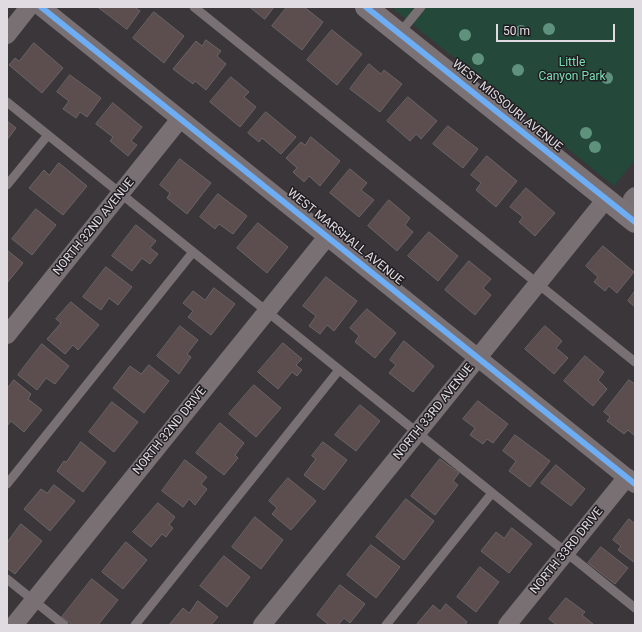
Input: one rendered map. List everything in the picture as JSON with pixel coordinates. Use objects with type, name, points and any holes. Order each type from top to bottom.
[{"type":"street","points":[[7,35],[29,7]]},
{"type":"street","name":"WEST MARSHALL AVENUE","points":[[40,7],[631,480]]},
{"type":"street","name":"WEST MISSOURI AVENUE","points":[[366,7],[635,222]]},
{"type":"street","name":"NORTH 32ND AVENUE","points":[[7,334],[180,119]]},
{"type":"street","name":"NORTH 33RD AVENUE","points":[[262,625],[606,199]]},
{"type":"street","name":"NORTH 32ND DRIVE","points":[[14,625],[327,237]]},
{"type":"street","name":"NORTH 33RD DRIVE","points":[[507,625],[566,552],[631,480]]},
{"type":"lane","points":[[194,7],[635,362]]},
{"type":"lane","points":[[399,34],[421,7]]},
{"type":"lane","points":[[7,102],[635,608]]},
{"type":"lane","points":[[7,185],[48,135]]},
{"type":"lane","points":[[7,484],[193,252]]},
{"type":"lane","points":[[135,625],[340,370]]},
{"type":"lane","points":[[386,625],[492,493]]},
{"type":"lane","points":[[7,579],[64,625]]},
{"type":"green space","name":"Little Canyon Park","points":[[391,7],[635,7],[635,160],[614,186]]},
{"type":"building","points":[[98,7],[134,7],[140,11],[127,29]]},
{"type":"building","points":[[250,7],[274,7],[265,19]]},
{"type":"building","points":[[287,7],[304,7],[323,22],[302,50],[272,26]]},
{"type":"building","points":[[154,12],[184,36],[164,63],[133,38]]},
{"type":"building","points":[[332,30],[362,54],[337,85],[307,60]]},
{"type":"building","points":[[206,40],[221,51],[217,56],[226,64],[206,90],[195,81],[193,84],[173,69],[196,41],[202,46]]},
{"type":"building","points":[[34,43],[63,68],[42,93],[9,65],[15,58],[19,61]]},
{"type":"building","points":[[369,64],[381,74],[384,70],[402,84],[380,112],[350,89]]},
{"type":"building","points":[[70,75],[101,98],[87,117],[80,112],[76,118],[63,109],[69,101],[57,92]]},
{"type":"building","points":[[231,77],[249,92],[244,97],[256,107],[240,127],[210,102]]},
{"type":"building","points":[[408,97],[437,121],[421,139],[416,134],[410,141],[387,121]]},
{"type":"building","points":[[113,103],[142,127],[131,141],[137,145],[128,156],[110,141],[113,137],[96,124]]},
{"type":"building","points":[[266,112],[296,137],[281,154],[262,138],[259,142],[248,133]]},
{"type":"building","points":[[7,121],[16,128],[7,140]]},
{"type":"building","points":[[448,126],[478,149],[463,168],[433,144]]},
{"type":"building","points":[[311,137],[340,161],[320,186],[309,176],[304,182],[293,172],[297,168],[286,158],[301,142],[305,145]]},
{"type":"building","points":[[487,156],[517,181],[496,207],[476,190],[481,183],[471,175]]},
{"type":"building","points":[[180,159],[211,183],[187,214],[167,198],[170,193],[160,185]]},
{"type":"building","points":[[59,163],[87,186],[63,215],[29,188],[44,170],[49,175]]},
{"type":"building","points":[[350,169],[367,183],[361,190],[374,200],[359,217],[330,193]]},
{"type":"building","points":[[526,188],[555,213],[535,236],[519,222],[523,217],[510,207]]},
{"type":"building","points":[[218,194],[247,216],[233,234],[219,224],[215,229],[200,217]]},
{"type":"building","points":[[389,200],[410,218],[405,225],[413,232],[397,251],[368,226]]},
{"type":"building","points":[[36,209],[56,225],[32,255],[12,239]]},
{"type":"building","points":[[258,223],[288,247],[267,273],[237,248]]},
{"type":"building","points":[[136,225],[156,241],[150,248],[158,254],[150,264],[142,258],[132,271],[112,256]]},
{"type":"building","points":[[429,232],[458,256],[438,281],[408,256]]},
{"type":"building","points":[[603,246],[634,272],[617,293],[609,286],[605,291],[594,282],[598,277],[586,266]]},
{"type":"building","points":[[7,250],[23,263],[7,283]]},
{"type":"building","points":[[469,261],[491,279],[483,288],[491,295],[475,315],[445,290]]},
{"type":"building","points":[[106,267],[132,287],[118,305],[109,298],[101,310],[83,297]]},
{"type":"building","points":[[326,277],[357,301],[334,331],[327,325],[320,334],[309,326],[316,316],[303,306]]},
{"type":"building","points":[[214,288],[235,304],[211,335],[188,317],[193,311],[183,303],[193,291],[205,300]]},
{"type":"building","points":[[635,291],[635,307],[628,301]]},
{"type":"building","points":[[71,302],[99,325],[78,350],[73,345],[65,354],[47,339],[61,323],[56,319]]},
{"type":"building","points":[[367,309],[396,333],[375,358],[355,342],[359,336],[350,328]]},
{"type":"building","points":[[180,326],[198,340],[187,354],[191,357],[179,374],[157,356]]},
{"type":"building","points":[[545,326],[562,341],[556,348],[568,358],[554,374],[525,349]]},
{"type":"building","points":[[404,341],[434,366],[413,392],[389,373],[396,365],[390,360]]},
{"type":"building","points":[[283,343],[302,359],[296,365],[302,370],[297,376],[292,372],[278,389],[258,372]]},
{"type":"building","points":[[42,344],[69,366],[55,384],[46,378],[37,390],[18,375]]},
{"type":"building","points":[[585,356],[604,372],[598,380],[607,389],[593,406],[564,381]]},
{"type":"building","points":[[149,365],[169,381],[144,413],[113,388],[130,366],[141,374]]},
{"type":"building","points":[[14,380],[31,394],[28,399],[42,410],[24,432],[11,421],[7,426],[7,389]]},
{"type":"building","points":[[629,380],[635,384],[635,436],[628,430],[624,434],[607,421],[610,417],[604,412]]},
{"type":"building","points":[[254,385],[281,408],[256,437],[229,414]]},
{"type":"building","points":[[478,401],[508,424],[493,443],[487,439],[483,444],[470,435],[475,428],[463,419]]},
{"type":"building","points":[[112,402],[138,422],[114,452],[89,432]]},
{"type":"building","points":[[360,405],[380,421],[356,451],[335,435]]},
{"type":"building","points":[[220,423],[244,443],[235,455],[238,458],[224,475],[196,453]]},
{"type":"building","points":[[515,435],[550,461],[530,487],[509,471],[516,461],[503,451]]},
{"type":"building","points":[[81,442],[106,462],[83,492],[57,471]]},
{"type":"building","points":[[323,442],[347,460],[324,490],[304,475],[316,459],[312,456]]},
{"type":"building","points":[[440,459],[459,473],[453,481],[458,485],[435,515],[411,496]]},
{"type":"building","points":[[185,460],[207,477],[201,484],[207,489],[195,505],[189,499],[183,507],[162,491]]},
{"type":"building","points":[[556,465],[585,489],[571,506],[541,483]]},
{"type":"building","points":[[288,478],[316,501],[291,530],[272,514],[277,508],[269,501]]},
{"type":"building","points":[[54,485],[75,501],[50,531],[24,509],[41,489],[47,493]]},
{"type":"building","points":[[406,499],[434,521],[404,560],[376,537]]},
{"type":"building","points":[[158,503],[175,517],[169,525],[173,528],[166,537],[162,534],[151,547],[133,532]]},
{"type":"building","points":[[255,517],[283,540],[261,569],[232,547]]},
{"type":"building","points":[[629,519],[635,524],[635,563],[618,550],[621,546],[613,540]]},
{"type":"building","points":[[21,524],[42,541],[15,574],[7,568],[7,543]]},
{"type":"building","points":[[512,528],[532,544],[509,573],[481,551],[496,532],[504,538]]},
{"type":"building","points":[[126,542],[147,560],[123,589],[102,572]]},
{"type":"building","points":[[371,545],[400,567],[376,598],[347,575]]},
{"type":"building","points":[[601,547],[628,568],[615,584],[588,563]]},
{"type":"building","points":[[224,556],[250,577],[227,607],[200,586]]},
{"type":"building","points":[[480,567],[499,582],[476,612],[457,597]]},
{"type":"building","points":[[92,579],[118,600],[98,625],[72,625],[62,617]]},
{"type":"building","points":[[340,585],[365,604],[350,623],[344,618],[338,625],[329,625],[317,615]]},
{"type":"building","points":[[566,598],[585,612],[582,615],[593,624],[592,625],[557,625],[549,619]]},
{"type":"building","points":[[198,601],[218,617],[211,625],[169,625],[183,608],[189,613]]},
{"type":"building","points":[[446,604],[467,622],[465,625],[416,625],[433,605],[440,611]]},
{"type":"cycle path","points":[[41,7],[635,484]]},
{"type":"cycle path","points":[[366,7],[635,222]]}]
